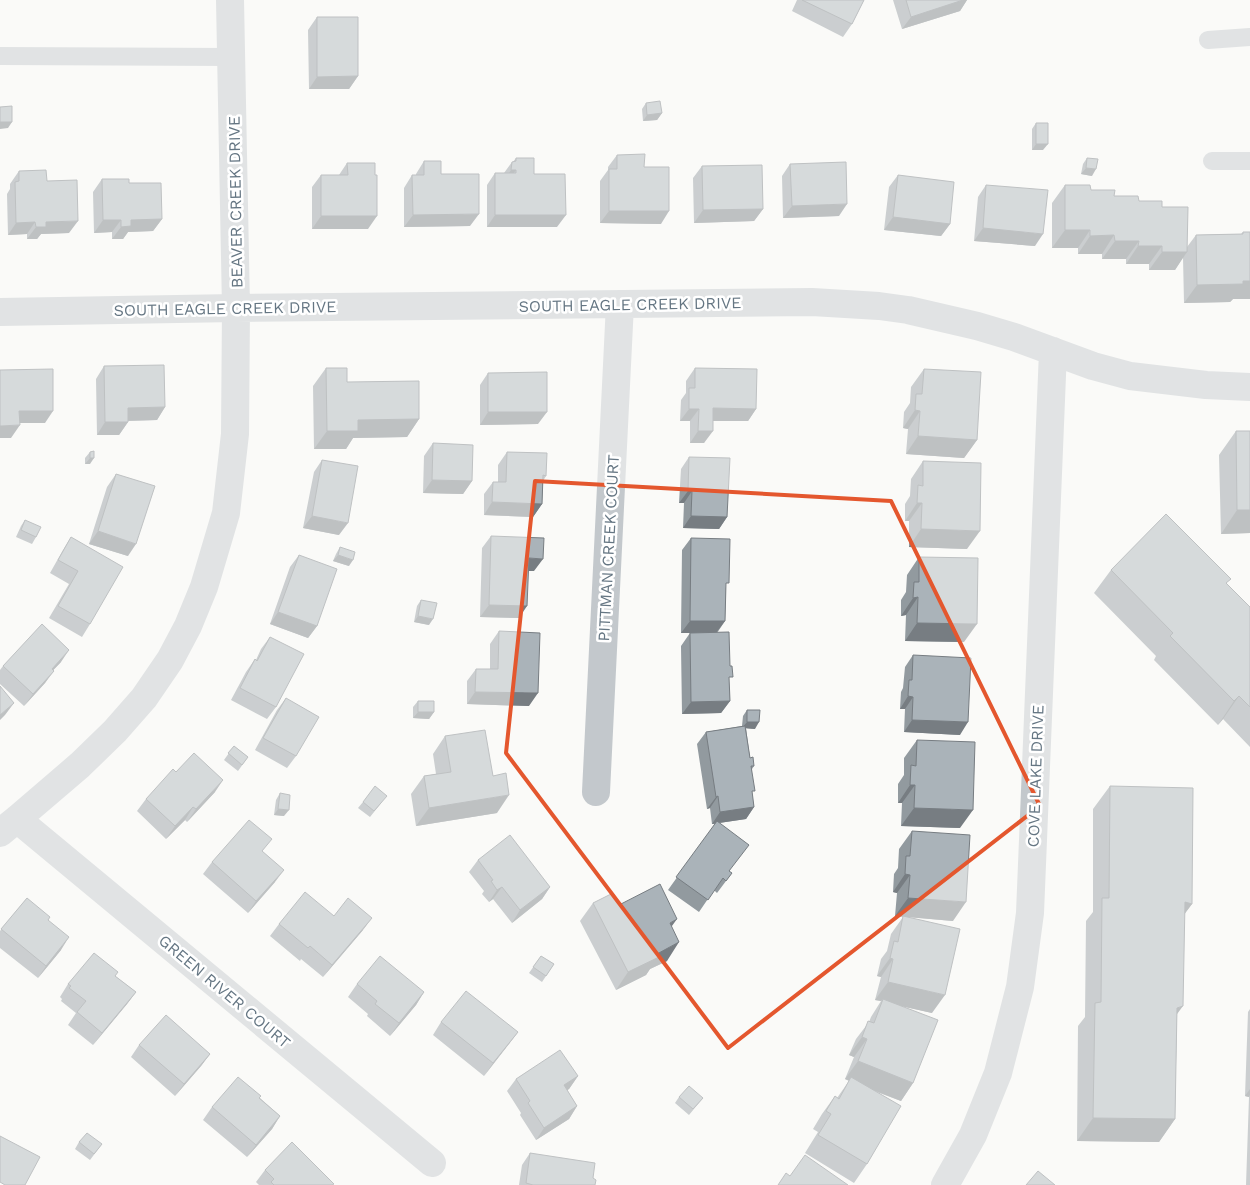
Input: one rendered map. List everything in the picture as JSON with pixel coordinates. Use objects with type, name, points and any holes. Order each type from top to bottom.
[{"type":"street","name":"BEAVER CREEK DRIVE","points":[[9,826],[80,765],[115,731],[144,698],[170,660],[188,626],[204,587],[226,514],[235,434],[236,308],[230,0]]},
{"type":"street","name":"SOUTH EAGLE CREEK DRIVE","points":[[0,312],[812,302],[908,310],[977,326],[1014,337],[1093,366],[1130,376],[1206,385],[1250,387]]},
{"type":"street","name":"PITTMAN CREEK COURT","points":[[596,792],[620,304]]},
{"type":"street","name":"COVE LAKE DRIVE","points":[[945,1185],[973,1135],[998,1073],[1020,986],[1030,913],[1053,352]]},
{"type":"street","name":"GREEN RIVER COURT","points":[[9,826],[432,1163]]},
{"type":"lane","points":[[1208,40],[1250,37]]},
{"type":"lane","points":[[0,56],[232,57]]},
{"type":"lane","points":[[1212,161],[1250,161]]},
{"type":"highlighted area","points":[[535,481],[891,501],[1040,806],[728,1048],[506,753]]},
{"type":"building","points":[[802,0],[864,0],[852,24]]},
{"type":"building","points":[[906,0],[963,0],[911,17]]},
{"type":"building","points":[[317,17],[358,17],[358,76],[317,77]]},
{"type":"building","points":[[660,101],[662,113],[647,115],[646,103]]},
{"type":"building","points":[[12,106],[12,122],[0,122],[0,107]]},
{"type":"building","points":[[1036,123],[1048,123],[1048,144],[1036,144]]},
{"type":"building","points":[[645,154],[644,167],[669,167],[669,211],[609,211],[609,169],[617,169],[617,155]]},
{"type":"building","points":[[516,158],[534,158],[534,174],[565,174],[566,215],[495,215],[495,173],[516,173],[516,170],[511,170],[512,162],[516,161]]},
{"type":"building","points":[[1087,158],[1098,159],[1096,169],[1086,168]]},
{"type":"building","points":[[424,161],[441,161],[441,174],[479,174],[479,214],[413,215],[412,175],[424,175]]},
{"type":"building","points":[[846,162],[847,204],[792,206],[790,164]]},
{"type":"building","points":[[347,163],[375,163],[375,175],[377,175],[377,216],[321,216],[321,175],[348,175]]},
{"type":"building","points":[[762,165],[763,209],[703,210],[702,166]]},
{"type":"building","points":[[46,170],[47,181],[77,180],[78,221],[46,222],[46,227],[36,227],[35,222],[16,223],[15,182],[19,181],[19,171]]},
{"type":"building","points":[[898,175],[954,182],[950,224],[893,217]]},
{"type":"building","points":[[102,179],[129,179],[129,183],[161,183],[162,219],[131,220],[131,226],[121,227],[121,220],[103,220]]},
{"type":"building","points":[[986,185],[1048,190],[1043,234],[983,228]]},
{"type":"building","points":[[1065,185],[1090,185],[1091,190],[1115,190],[1114,196],[1138,196],[1139,201],[1162,201],[1162,207],[1188,207],[1187,252],[1162,252],[1162,246],[1138,246],[1139,241],[1115,241],[1114,235],[1090,236],[1090,230],[1065,230]]},
{"type":"building","points":[[1243,232],[1250,232],[1250,281],[1243,281],[1243,284],[1197,285],[1196,235],[1243,234]]},
{"type":"building","points":[[164,365],[165,407],[128,408],[128,422],[105,422],[104,366]]},
{"type":"building","points":[[326,368],[347,368],[347,382],[419,381],[419,419],[358,420],[358,431],[327,431]]},
{"type":"building","points":[[695,368],[757,369],[756,409],[713,408],[713,431],[698,431],[699,409],[689,409],[689,388],[695,388]]},
{"type":"building","points":[[53,369],[53,411],[19,411],[20,425],[0,426],[0,370]]},
{"type":"building","points":[[924,369],[981,372],[977,440],[918,436],[920,411],[915,410],[916,394],[922,394]]},
{"type":"building","points":[[547,372],[547,412],[488,412],[488,373]]},
{"type":"building","points":[[1236,431],[1250,431],[1250,510],[1237,510]]},
{"type":"building","points":[[433,443],[473,445],[472,481],[432,480]]},
{"type":"building","points":[[94,451],[94,458],[90,458],[90,452]]},
{"type":"building","points":[[507,452],[547,453],[546,476],[543,475],[542,504],[492,502],[493,482],[506,482]]},
{"type":"building","points":[[689,457],[730,458],[727,517],[691,516],[692,491],[688,491]]},
{"type":"building","points":[[322,460],[358,466],[348,523],[312,516]]},
{"type":"building","points":[[923,461],[981,463],[980,531],[921,529],[922,503],[917,503],[918,485],[923,486]]},
{"type":"building","points":[[116,474],[155,486],[136,544],[98,531]]},
{"type":"building","points":[[1166,514],[1231,579],[1226,583],[1250,607],[1250,707],[1239,696],[1234,701],[1170,636],[1173,633],[1111,570]]},
{"type":"building","points":[[25,520],[41,527],[36,537],[21,530]]},
{"type":"building","points":[[491,536],[544,538],[543,559],[529,558],[527,606],[489,605]]},
{"type":"building","points":[[71,537],[123,567],[90,624],[58,606],[78,571],[58,560]]},
{"type":"building","points":[[691,538],[730,539],[729,583],[726,583],[725,621],[690,621]]},
{"type":"building","points":[[340,547],[355,552],[353,560],[338,555]]},
{"type":"building","points":[[299,555],[337,569],[317,626],[278,612]]},
{"type":"building","points":[[919,557],[978,558],[977,624],[917,623],[918,597],[913,598],[914,582],[919,582]]},
{"type":"building","points":[[421,600],[437,603],[433,619],[418,616]]},
{"type":"building","points":[[42,624],[69,650],[52,669],[54,671],[33,694],[3,666]]},
{"type":"building","points":[[499,631],[540,633],[538,693],[475,692],[476,669],[498,669]]},
{"type":"building","points":[[729,632],[730,666],[732,666],[733,677],[729,677],[730,701],[691,702],[690,633]]},
{"type":"building","points":[[270,637],[304,654],[276,707],[240,688],[255,659],[257,661]]},
{"type":"building","points":[[913,655],[971,658],[968,722],[912,720],[913,697],[908,696],[909,680],[912,680]]},
{"type":"building","points":[[0,686],[14,703],[0,715]]},
{"type":"building","points":[[286,698],[319,717],[296,756],[263,738]]},
{"type":"building","points":[[418,701],[434,701],[434,712],[418,712]]},
{"type":"building","points":[[747,710],[760,710],[759,722],[747,722]]},
{"type":"building","points":[[745,726],[750,758],[753,757],[754,766],[751,766],[755,791],[752,791],[754,807],[720,812],[706,732]]},
{"type":"building","points":[[485,730],[493,776],[506,773],[509,795],[429,808],[424,776],[451,772],[445,736]]},
{"type":"building","points":[[917,740],[975,742],[973,810],[914,808],[915,785],[910,785],[911,765],[916,766]]},
{"type":"building","points":[[234,746],[248,757],[242,765],[228,753]]},
{"type":"building","points":[[194,753],[223,780],[196,809],[193,807],[175,826],[146,799],[173,769],[176,772]]},
{"type":"building","points":[[375,786],[387,796],[374,811],[363,802]]},
{"type":"building","points":[[1110,786],[1193,788],[1192,904],[1185,902],[1183,1006],[1177,1008],[1175,1119],[1093,1118],[1095,1003],[1101,1002],[1102,898],[1109,898]]},
{"type":"building","points":[[280,793],[290,795],[289,810],[278,809]]},
{"type":"building","points":[[249,820],[272,839],[262,851],[284,870],[256,901],[212,862]]},
{"type":"building","points":[[717,821],[749,845],[729,871],[732,873],[726,881],[723,878],[708,900],[676,877]]},
{"type":"building","points":[[912,831],[970,835],[966,902],[908,898],[910,875],[905,874],[906,856],[910,856]]},
{"type":"building","points":[[510,835],[550,887],[520,910],[502,887],[497,890],[491,881],[493,880],[478,860]]},
{"type":"building","points":[[660,884],[677,919],[670,923],[679,942],[657,954],[659,957],[628,972],[593,903],[613,893],[619,905]]},
{"type":"building","points":[[305,892],[334,916],[348,898],[372,918],[332,965],[310,946],[308,948],[279,924]]},
{"type":"building","points":[[27,898],[50,917],[48,920],[69,937],[46,966],[1,929]]},
{"type":"building","points":[[903,916],[960,929],[945,995],[888,982],[893,959],[890,958],[894,941],[898,942]]},
{"type":"building","points":[[94,953],[118,972],[115,976],[136,992],[102,1033],[77,1012],[86,1001],[69,988],[71,986],[68,984]]},
{"type":"building","points":[[380,956],[424,992],[399,1023],[375,1004],[377,1001],[357,984]]},
{"type":"building","points":[[541,956],[554,964],[546,976],[533,967]]},
{"type":"building","points":[[466,991],[518,1032],[493,1063],[441,1022]]},
{"type":"building","points":[[883,999],[938,1020],[913,1083],[858,1061],[867,1039],[862,1037],[868,1021],[874,1023]]},
{"type":"building","points":[[166,1015],[210,1054],[184,1084],[139,1045]]},
{"type":"building","points":[[560,1050],[578,1076],[564,1085],[577,1106],[544,1128],[516,1079]]},
{"type":"building","points":[[238,1077],[261,1096],[259,1098],[280,1116],[256,1145],[212,1107]]},
{"type":"building","points":[[851,1077],[901,1106],[867,1164],[818,1135],[831,1114],[826,1111],[835,1096],[839,1099]]},
{"type":"building","points":[[689,1086],[703,1098],[693,1109],[679,1097]]},
{"type":"building","points":[[87,1133],[102,1144],[94,1154],[79,1142]]},
{"type":"building","points":[[0,1136],[40,1157],[25,1185],[5,1185],[0,1182]]},
{"type":"building","points":[[292,1142],[334,1184],[274,1185],[271,1182],[274,1179],[265,1170]]},
{"type":"building","points":[[530,1153],[595,1163],[593,1178],[596,1180],[595,1185],[533,1185],[526,1183]]},
{"type":"building","points":[[805,1155],[848,1185],[778,1185],[786,1173],[790,1176]]},
{"type":"building","points":[[1038,1171],[1055,1185],[1026,1185]]}]
